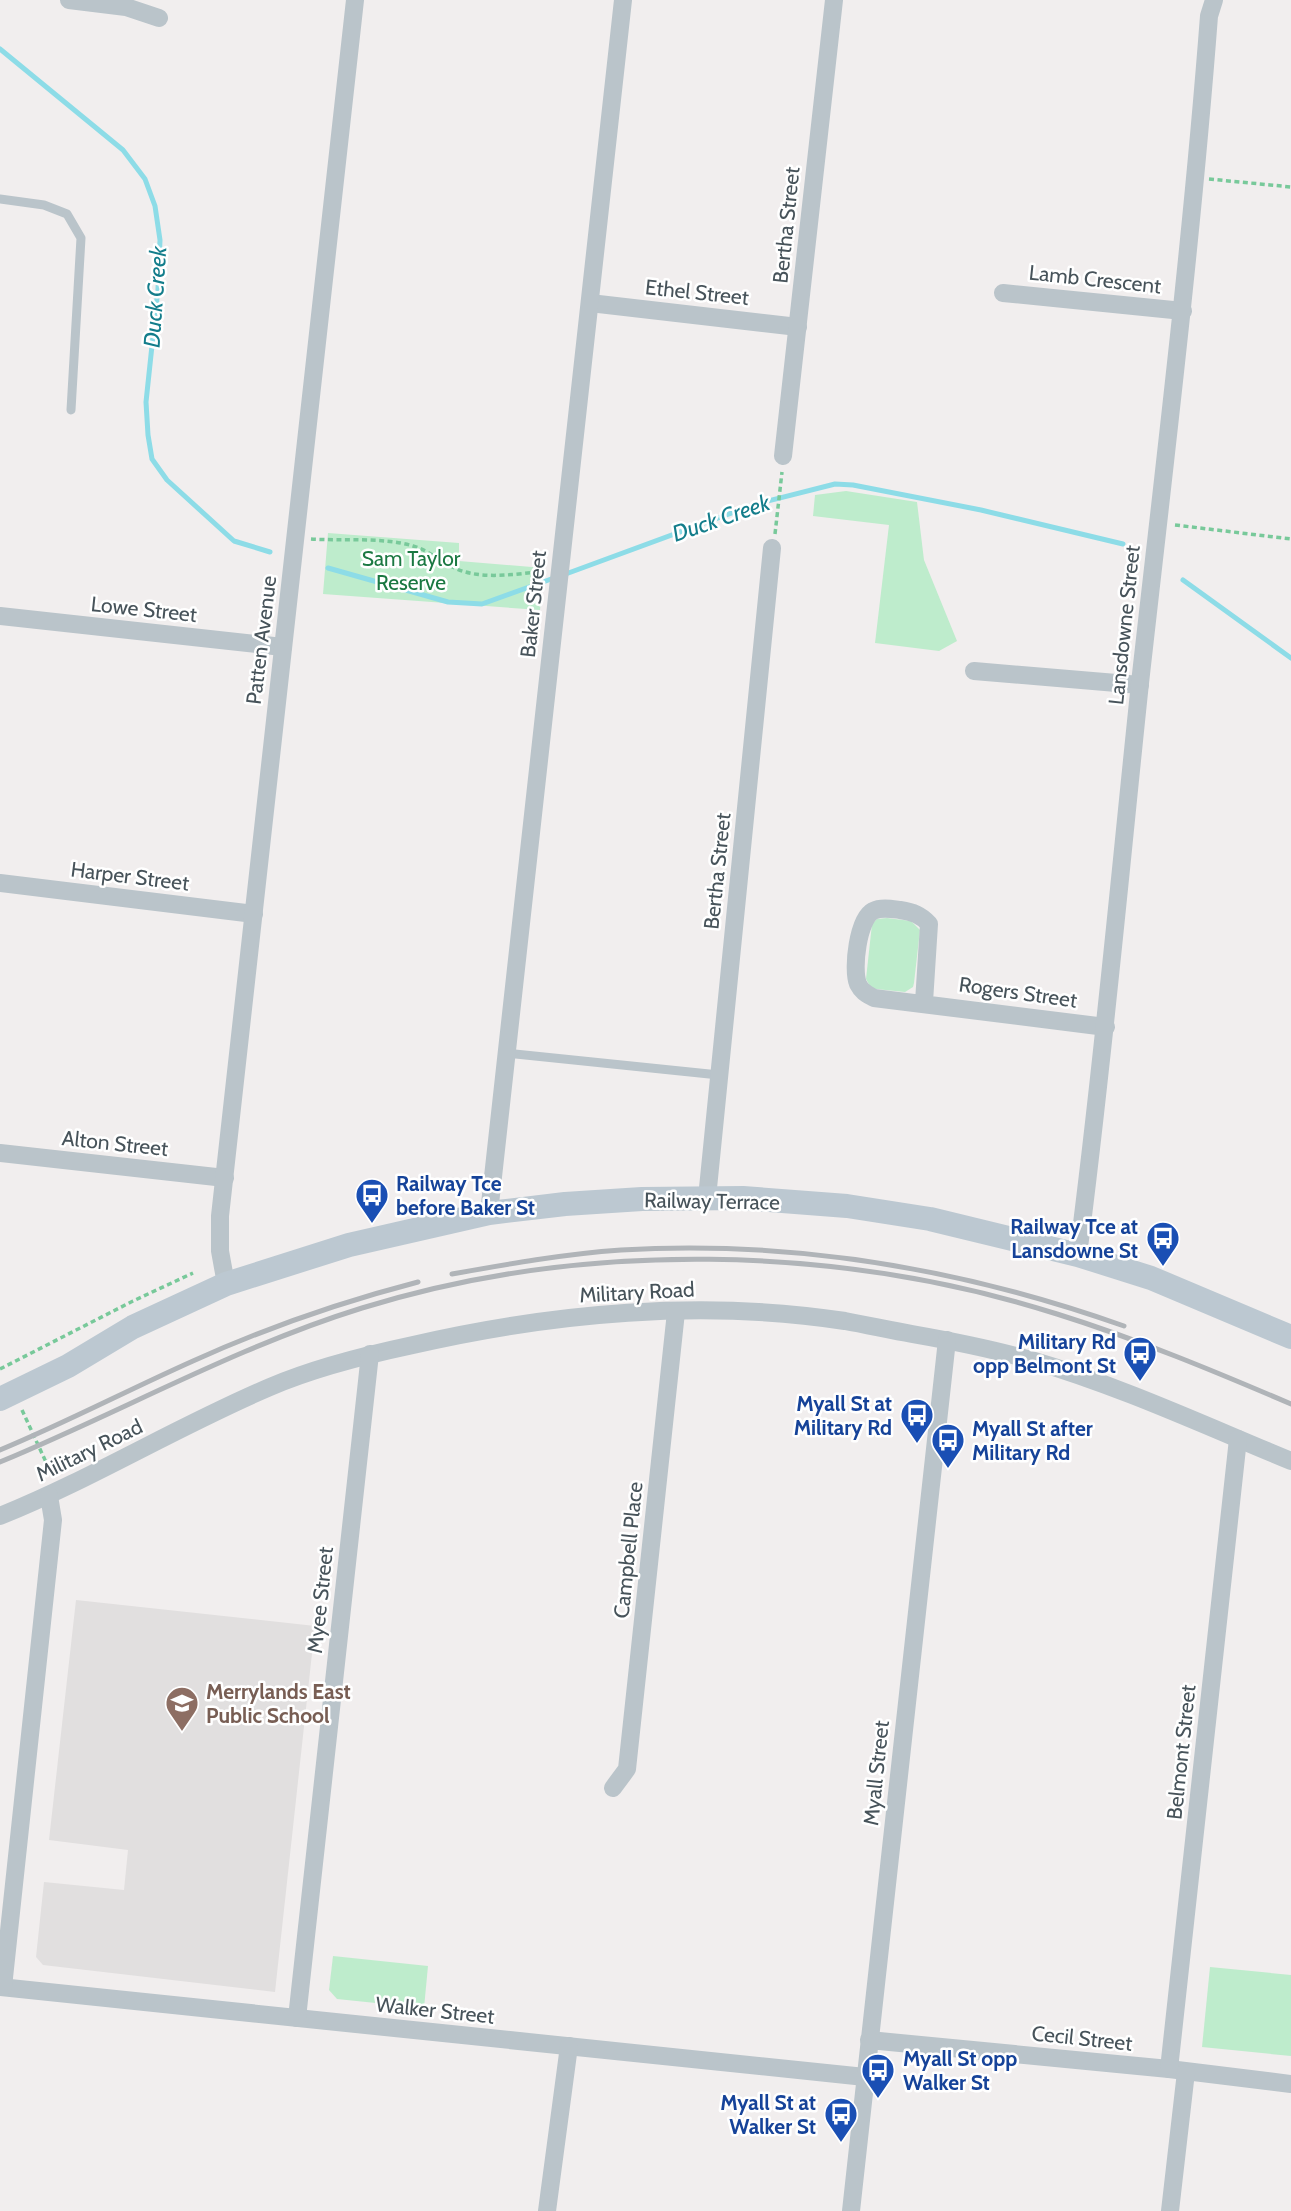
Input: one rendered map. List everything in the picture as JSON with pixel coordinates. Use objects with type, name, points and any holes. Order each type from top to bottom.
[{"type":"main road","name":"Railway Terrace","points":[[11,1404],[133,1327],[226,1284],[349,1245],[489,1213],[642,1199],[769,1200],[901,1214],[952,1224],[1078,1255],[1152,1278],[1291,1337]]},
{"type":"main road","name":"Railway Terrace","points":[[0,1381],[67,1348],[133,1327]]},
{"type":"street","points":[[69,0],[126,7],[159,18]]},
{"type":"street","name":"Patten Avenue","points":[[226,1284],[220,1251],[220,1216],[355,0]]},
{"type":"street","name":"Baker Street","points":[[489,1213],[623,0]]},
{"type":"street","name":"Bertha Street","points":[[783,456],[834,0]]},
{"type":"street","name":"Lansdowne Street","points":[[1078,1255],[1106,1027],[1140,685],[1183,311],[1209,16],[1214,0]]},
{"type":"street","name":"Lamb Crescent","points":[[1003,293],[1183,311]]},
{"type":"street","name":"Ethel Street","points":[[590,303],[798,327]]},
{"type":"street","name":"Bertha Street","points":[[707,1198],[772,548]]},
{"type":"street","name":"Lowe Street","points":[[0,616],[283,647]]},
{"type":"street","points":[[974,671],[1140,685]]},
{"type":"street","name":"Harper Street","points":[[0,883],[254,914]]},
{"type":"street","name":"Rogers Street","points":[[924,1002],[929,924],[911,912],[887,908],[873,911],[864,919],[860,930],[856,976],[864,993],[874,998],[924,1002],[1106,1027]]},
{"type":"street","name":"Alton Street","points":[[0,1153],[225,1178]]},
{"type":"street","name":"Military Road","points":[[0,1516],[49,1496],[271,1386],[370,1354],[464,1333],[540,1322],[676,1312],[803,1316],[947,1340],[1046,1365],[1095,1382],[1291,1461]]},
{"type":"street","name":"Campbell Place","points":[[613,1788],[627,1769],[676,1312]]},
{"type":"street","name":"Myall Street","points":[[851,2211],[947,1340]]},
{"type":"street","name":"Myee Street","points":[[297,2018],[370,1354]]},
{"type":"street","name":"Belmont Street","points":[[1170,2211],[1177,2071],[1238,1439]]},
{"type":"street","points":[[2,1987],[53,1520],[49,1496]]},
{"type":"street","name":"Walker Street","points":[[2,1987],[865,2077]]},
{"type":"street","name":"Cecil Street","points":[[869,2040],[1291,2084]]},
{"type":"street","points":[[547,2211],[569,2046]]},
{"type":"lane","points":[[0,199],[44,205],[67,214],[81,237],[71,410]]},
{"type":"lane","points":[[505,1053],[719,1075]]},
{"type":"path","points":[[1195,177],[1291,187]]},
{"type":"path","points":[[772,548],[782,486]]},
{"type":"path","points":[[1158,523],[1291,539]]},
{"type":"path","points":[[295,545],[387,542],[412,545],[453,568],[472,572],[505,576],[536,572]]},
{"type":"path","points":[[0,1369],[193,1273]]},
{"type":"path","points":[[11,1404],[30,1428],[51,1474]]},
{"type":"shaded area","name":"Merrylands East Public School","points":[[76,1600],[315,1626],[275,1992],[43,1965],[36,1957],[44,1882],[124,1890],[128,1850],[49,1840]]},
{"type":"green space","points":[[846,491],[917,502],[924,560],[957,641],[939,651],[875,643],[889,525],[813,516],[815,495]]},
{"type":"green space","name":"Sam Taylor Reserve","points":[[328,533],[459,543],[459,561],[544,568],[540,610],[323,594]]},
{"type":"green space","points":[[877,919],[911,921],[920,930],[914,983],[913,987],[905,992],[871,988],[866,979],[872,924]]},
{"type":"green space","points":[[333,1956],[428,1966],[424,2008],[337,1999],[329,1990]]},
{"type":"green space","points":[[1210,1967],[1291,1975],[1291,2056],[1202,2047]]},
{"type":"waterway","name":"Duck Creek","points":[[0,49],[123,150],[145,179],[155,206],[160,240],[158,289],[146,402],[152,459],[167,480],[234,541],[270,552]]},
{"type":"waterway","name":"Duck Creek","points":[[563,575],[756,504],[835,484],[853,485],[981,510],[1123,544]]},
{"type":"waterway","name":"Duck Creek","points":[[328,568],[448,602],[482,604],[554,578]]},
{"type":"waterway","name":"Duck Creek","points":[[1183,580],[1291,658]]},
{"type":"railway","points":[[452,1274],[621,1250],[749,1250],[813,1255],[939,1274],[1063,1306],[1124,1326]]},
{"type":"railway","points":[[0,1462],[269,1341],[362,1308],[446,1286],[532,1270],[621,1262],[710,1259],[798,1263],[887,1274],[973,1291],[1057,1314],[1116,1334],[1291,1404]]},
{"type":"railway","points":[[0,1450],[248,1338],[332,1307],[418,1282]]},
{"type":"place","name":"Railway Tce before Baker St","points":[[372,1225]]},
{"type":"place","name":"Railway Tce at Lansdowne St","points":[[1163,1268]]},
{"type":"place","name":"Military Rd opp Belmont St","points":[[1140,1383]]},
{"type":"place","name":"Myall St at Military Rd","points":[[917,1445]]},
{"type":"place","name":"Myall St after Military Rd","points":[[948,1470]]},
{"type":"place","name":"Merrylands East Public School","points":[[182,1733]]},
{"type":"place","name":"Myall St opp Walker St","points":[[878,2100]]},
{"type":"place","name":"Myall St at Walker St","points":[[841,2144]]}]
